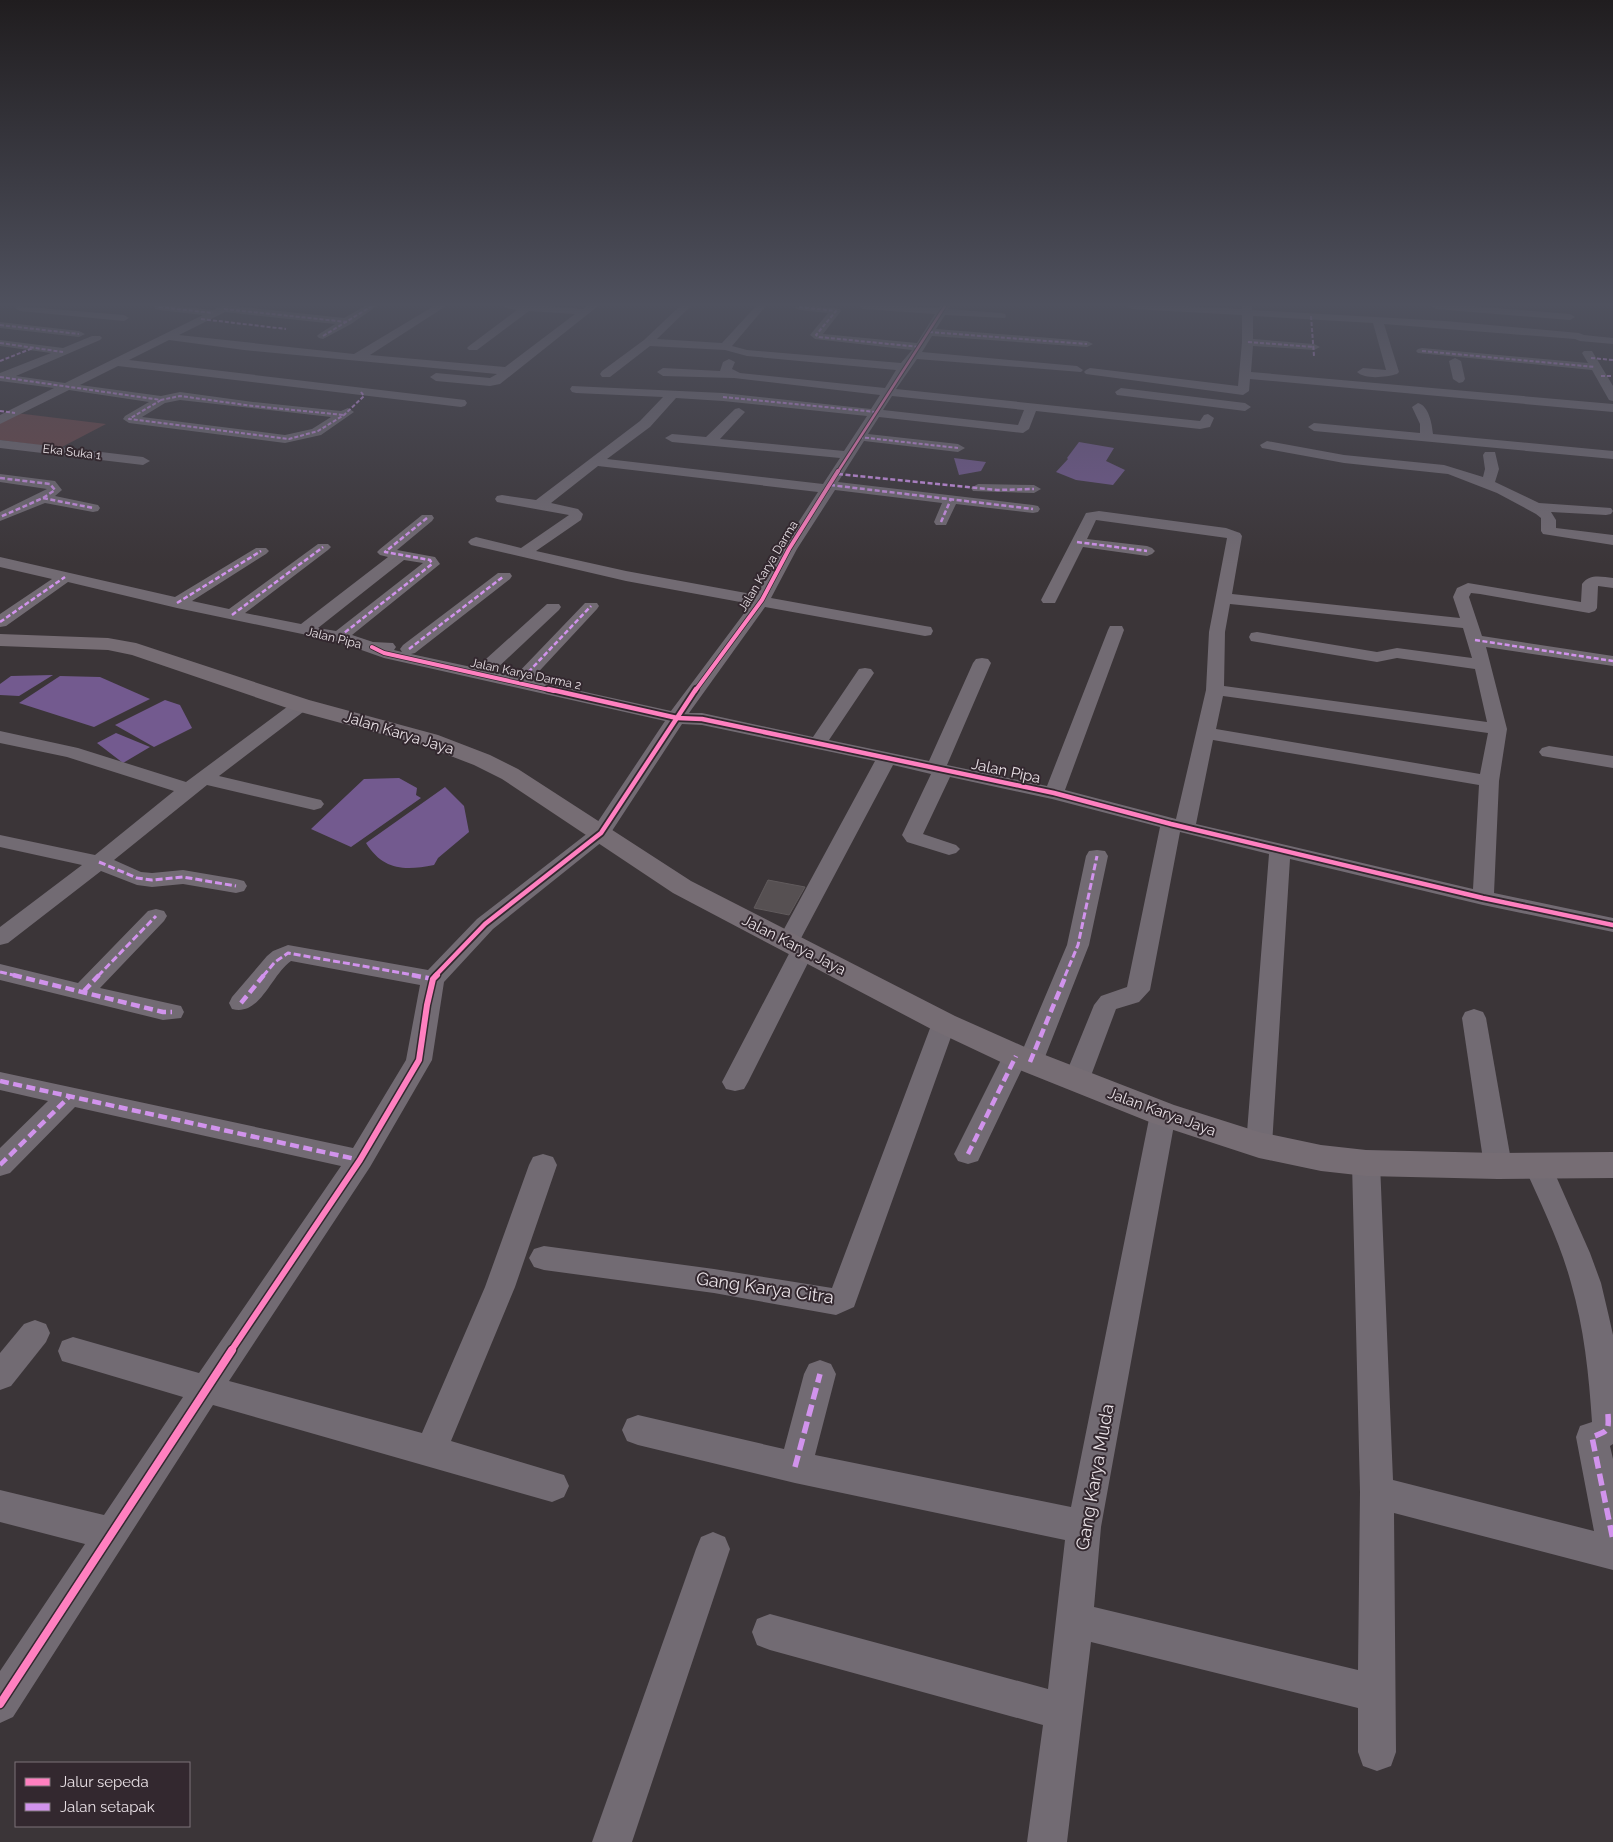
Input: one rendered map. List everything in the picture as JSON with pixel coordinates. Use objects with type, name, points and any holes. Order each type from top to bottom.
[{"type":"main road","name":"Jalan Karya Jaya","points":[[0,640],[108,644],[136,649],[301,705],[430,740],[482,760],[510,774],[682,887],[795,946],[944,1023],[1023,1059],[1163,1114],[1259,1145],[1322,1158],[1366,1163],[1498,1166],[1613,1165]]},
{"type":"street","points":[[0,420],[56,392]]},
{"type":"street","points":[[107,392],[161,400]]},
{"type":"street","points":[[344,415],[253,406],[180,396],[161,400],[129,419],[285,439],[316,432],[344,415],[364,396],[361,392],[388,393],[461,403]]},
{"type":"street","points":[[614,392],[723,397],[1024,429],[1032,406]]},
{"type":"street","name":"Jalan Karya Darma","points":[[433,980],[485,924],[601,833],[679,714],[762,600],[788,548],[889,392]]},
{"type":"street","points":[[898,392],[1200,425],[1205,424],[1208,418]]},
{"type":"street","points":[[1122,392],[1245,413],[1242,392]]},
{"type":"street","points":[[1434,392],[1613,408]]},
{"type":"street","points":[[894,414],[907,393]]},
{"type":"street","points":[[539,505],[645,424],[672,395]]},
{"type":"street","points":[[1418,406],[1431,424],[1427,438]]},
{"type":"street","points":[[0,411],[15,413]]},
{"type":"street","points":[[710,441],[739,412]]},
{"type":"street","points":[[1314,427],[1613,455]]},
{"type":"street","points":[[859,437],[958,448]]},
{"type":"street","points":[[672,438],[848,455]]},
{"type":"street","name":"Eka Suka 1","points":[[0,444],[143,461]]},
{"type":"street","points":[[1267,445],[1288,450],[1390,465],[1451,471],[1536,507],[1547,516],[1548,531],[1613,540]]},
{"type":"street","points":[[1487,485],[1492,469],[1490,456]]},
{"type":"street","points":[[595,462],[832,483],[1033,509]]},
{"type":"street","points":[[0,478],[53,485],[55,490],[43,498],[0,517]]},
{"type":"street","points":[[832,483],[997,490],[1034,489]]},
{"type":"street","points":[[43,498],[93,508]]},
{"type":"street","points":[[502,499],[576,514],[576,517],[525,552]]},
{"type":"street","points":[[941,522],[951,499]]},
{"type":"street","points":[[1536,507],[1606,511]]},
{"type":"street","points":[[1050,600],[1091,516],[1098,515],[1231,533],[1235,536],[1217,632],[1215,690],[1178,825],[1138,990],[1127,998],[1110,1001],[1106,1005],[1076,1081]]},
{"type":"street","points":[[339,637],[432,564],[430,560],[384,552],[427,518]]},
{"type":"street","points":[[476,542],[626,576],[925,631]]},
{"type":"street","points":[[1077,542],[1147,551]]},
{"type":"street","points":[[232,615],[323,546]]},
{"type":"street","points":[[177,603],[261,551]]},
{"type":"street","points":[[304,630],[399,556]]},
{"type":"street","name":"Jalan Pipa","points":[[0,562],[177,603],[339,637],[372,647],[409,649],[485,670]]},
{"type":"street","points":[[409,649],[504,576]]},
{"type":"street","points":[[0,622],[66,577]]},
{"type":"street","points":[[1483,898],[1489,781],[1498,729],[1483,665],[1462,597],[1463,591],[1468,588],[1589,608],[1590,584],[1594,582],[1613,583]]},
{"type":"street","points":[[1224,598],[1472,632],[1613,661]]},
{"type":"street","points":[[522,678],[590,606]]},
{"type":"street","points":[[485,670],[553,607]]},
{"type":"street","points":[[1054,793],[1116,630]]},
{"type":"street","points":[[1257,637],[1377,657],[1398,653],[1483,665]]},
{"type":"street","name":"Jalan Karya Darma 2","points":[[372,647],[384,653],[485,670],[679,714]]},
{"type":"street","points":[[949,849],[914,838],[912,835],[982,662]]},
{"type":"street","points":[[818,743],[865,673]]},
{"type":"street","points":[[1215,690],[1498,729]]},
{"type":"street","points":[[0,938],[196,784],[301,705]]},
{"type":"street","name":"Jalan Pipa","points":[[679,714],[1054,793],[1178,825],[1483,898],[1613,924]]},
{"type":"street","points":[[1204,733],[1489,781]]},
{"type":"street","points":[[0,737],[71,752],[196,784],[314,804]]},
{"type":"street","points":[[1549,752],[1613,762]]},
{"type":"street","points":[[735,1082],[795,946],[887,757]]},
{"type":"street","points":[[0,841],[99,862],[138,878],[152,880],[183,877],[236,886]]},
{"type":"street","points":[[1259,1145],[1280,849]]},
{"type":"street","points":[[968,1154],[1023,1059],[1078,945],[1097,856]]},
{"type":"street","points":[[84,991],[156,916]]},
{"type":"street","points":[[0,1704],[204,1390],[360,1160],[419,1060],[427,1005],[433,980],[288,953],[279,958],[249,996],[241,1003]]},
{"type":"street","points":[[0,972],[84,991],[163,1012],[172,1012]]},
{"type":"street","points":[[1474,1018],[1498,1166]]},
{"type":"street","name":"Gang Karya Citra","points":[[544,1258],[714,1281],[836,1302],[843,1298],[944,1023]]},
{"type":"street","points":[[0,1081],[360,1160]]},
{"type":"street","points":[[0,1165],[69,1097]]},
{"type":"street","name":"Gang Karya Muda","points":[[1047,1842],[1075,1620],[1084,1527],[1163,1114]]},
{"type":"street","points":[[1366,1163],[1378,1492],[1377,1752]]},
{"type":"street","points":[[431,1450],[500,1287],[543,1165]]},
{"type":"street","points":[[1538,1166],[1574,1248],[1586,1283],[1594,1318],[1609,1427],[1606,1432],[1592,1437],[1613,1540]]},
{"type":"street","points":[[0,1376],[34,1333]]},
{"type":"street","points":[[73,1351],[204,1390],[431,1450],[552,1486]]},
{"type":"street","points":[[796,1467],[820,1374]]},
{"type":"street","points":[[638,1430],[796,1467],[1084,1527]]},
{"type":"street","points":[[1378,1492],[1613,1553]]},
{"type":"street","points":[[0,1506],[110,1533]]},
{"type":"street","points":[[612,1842],[713,1549]]},
{"type":"street","points":[[1075,1620],[1348,1687],[1377,1692]]},
{"type":"street","points":[[770,1632],[1064,1712]]},
{"type":"shaded area","points":[[16,413],[106,424],[60,448],[0,440],[0,421]]},
{"type":"shaded area","points":[[1079,442],[1114,448],[1106,461],[1125,470],[1113,485],[1076,480],[1056,472],[1068,459]]},
{"type":"shaded area","points":[[954,458],[986,462],[981,471],[959,475]]},
{"type":"shaded area","points":[[53,675],[19,696],[0,695],[0,684],[11,676]]},
{"type":"shaded area","points":[[60,676],[100,677],[150,699],[94,727],[19,703]]},
{"type":"shaded area","points":[[165,700],[180,705],[192,728],[154,747],[115,725]]},
{"type":"shaded area","points":[[116,733],[150,747],[123,763],[97,743]]},
{"type":"shaded area","points":[[399,778],[417,788],[416,795],[421,798],[351,847],[311,829],[364,779]]},
{"type":"shaded area","points":[[445,787],[464,806],[469,832],[438,858],[434,865],[404,868],[387,863],[373,852],[366,843]]},
{"type":"building","points":[[768,880],[805,887],[789,915],[754,908]]},
{"type":"marked path","points":[[105,392],[161,400],[180,396],[253,406],[344,415]]},
{"type":"marked path","points":[[161,400],[129,419],[289,439],[318,431],[344,415],[364,396],[361,392]]},
{"type":"marked path","points":[[723,397],[876,412]]},
{"type":"marked path","points":[[0,411],[15,413]]},
{"type":"marked path","points":[[859,437],[958,448]]},
{"type":"marked path","points":[[838,474],[997,490],[1034,489]]},
{"type":"marked path","points":[[0,478],[50,484],[55,490],[43,498],[0,517]]},
{"type":"marked path","points":[[830,485],[1033,509]]},
{"type":"marked path","points":[[43,498],[93,508]]},
{"type":"marked path","points":[[941,522],[951,499]]},
{"type":"marked path","points":[[339,637],[432,564],[430,560],[385,552],[427,518]]},
{"type":"marked path","points":[[1077,542],[1147,551]]},
{"type":"marked path","points":[[232,615],[323,547]]},
{"type":"marked path","points":[[177,603],[261,551]]},
{"type":"marked path","points":[[409,649],[504,576]]},
{"type":"marked path","points":[[0,622],[65,577]]},
{"type":"marked path","points":[[518,683],[591,606]]},
{"type":"marked path","points":[[1475,640],[1613,661]]},
{"type":"marked path","points":[[1030,1062],[1078,945],[1097,856]]},
{"type":"marked path","points":[[99,862],[137,878],[152,880],[183,877],[236,886]]},
{"type":"marked path","points":[[84,991],[156,916]]},
{"type":"marked path","points":[[241,1003],[253,991],[269,968],[281,956],[288,953],[433,979]]},
{"type":"marked path","points":[[0,972],[163,1012],[172,1012]]},
{"type":"marked path","points":[[968,1154],[1016,1056]]},
{"type":"marked path","points":[[0,1081],[360,1160]]},
{"type":"marked path","points":[[0,1165],[69,1097]]},
{"type":"marked path","points":[[795,1467],[820,1374]]},
{"type":"marked path","points":[[1608,1414],[1609,1427],[1606,1432],[1592,1437],[1613,1540]]},
{"type":"cycle path","points":[[0,1704],[205,1390],[360,1160],[419,1060],[433,979],[485,924],[601,833],[682,709],[762,600],[789,549],[888,392]]},
{"type":"cycle path","points":[[372,647],[384,653],[677,718],[702,719],[1054,793],[1171,824],[1483,898],[1613,925]]}]
